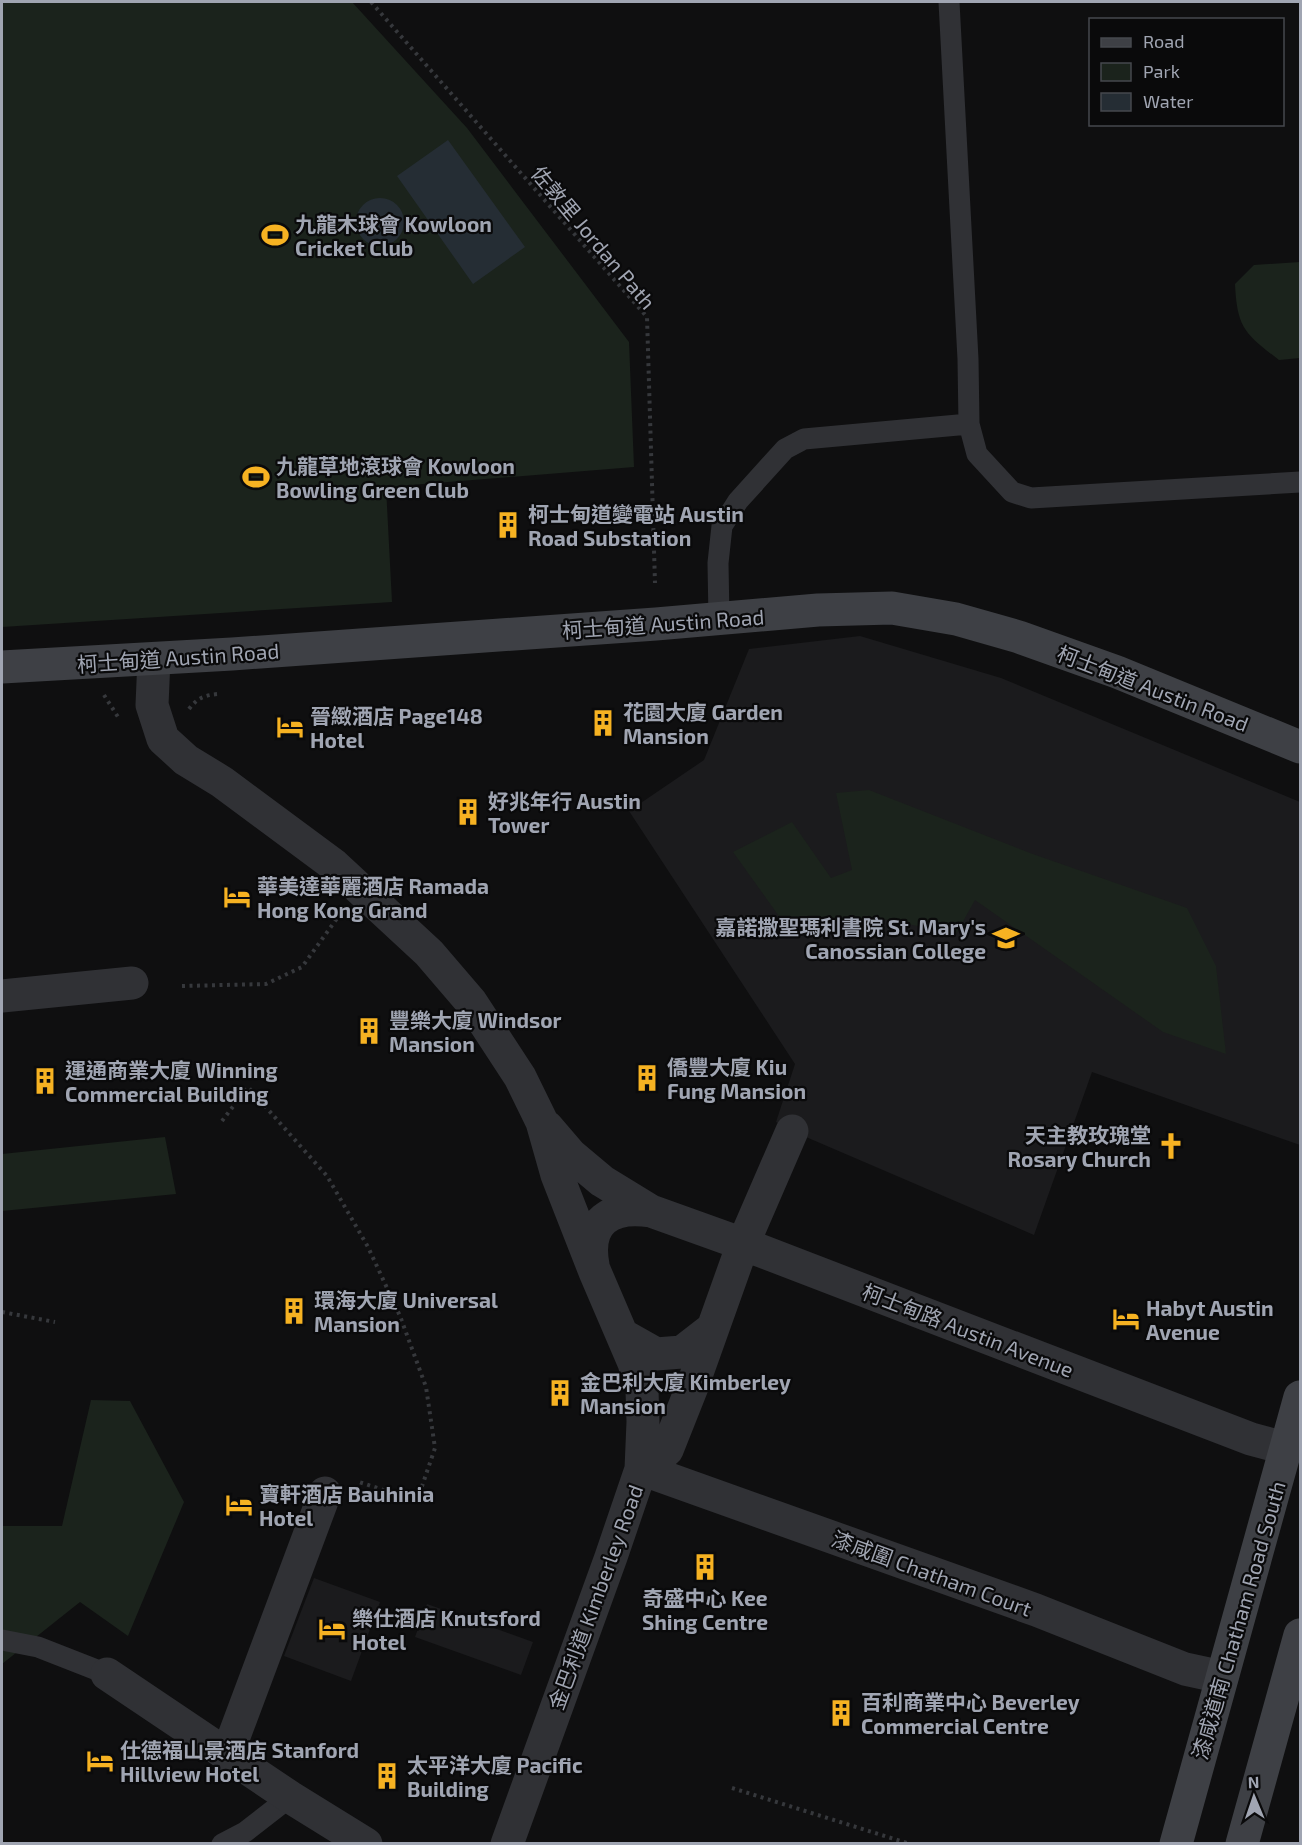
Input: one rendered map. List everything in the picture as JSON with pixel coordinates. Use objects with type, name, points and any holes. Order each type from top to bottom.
[{"type":"main road","name":"柯士甸道 Austin Road","points":[[2,668],[719,620],[818,610],[892,608],[956,619],[1019,637],[1117,672],[1300,747]]},
{"type":"main road","name":"漆咸道南 Chatham Road South","points":[[1176,1844],[1300,1397]]},
{"type":"main road","points":[[1242,1844],[1300,1635]]},
{"type":"street","name":"柯士甸路 Austin Avenue","points":[[154,659],[152,705],[164,739],[186,760],[222,782],[334,865],[429,952],[471,1002],[520,1077],[542,1122],[557,1175],[634,1363],[642,1390],[641,1469]]},
{"type":"street","points":[[2,996],[132,983]]},
{"type":"street","name":"柯士甸路 Austin Avenue","points":[[542,1122],[571,1155],[602,1181],[651,1211],[743,1244],[1251,1439],[1285,1448]]},
{"type":"street","name":"金巴利道 Kimberley Road","points":[[507,1844],[641,1469],[667,1450],[743,1244],[792,1131]]},
{"type":"street","name":"柯士甸路 Austin Avenue","points":[[595,1272],[591,1252],[592,1236],[597,1226],[607,1216],[621,1210],[651,1211]]},
{"type":"street","points":[[624,1336],[656,1354],[682,1352],[713,1328]]},
{"type":"street","name":"漆咸圍 Chatham Court","points":[[641,1469],[1035,1610],[1185,1669],[1222,1677]]},
{"type":"street","points":[[227,1755],[339,1487]]},
{"type":"street","points":[[107,1674],[290,1797],[366,1844]]},
{"type":"lane","points":[[949,2],[968,359],[969,424],[977,454],[1012,492],[1031,498],[1300,482]]},
{"type":"lane","points":[[719,620],[717,563],[722,526],[738,501],[785,449],[804,439],[969,424]]},
{"type":"lane","points":[[2,1640],[38,1647],[107,1674]]},
{"type":"lane","points":[[222,1844],[245,1832],[290,1797]]},
{"type":"path","name":"佐敦里 Jordan Path","points":[[372,2],[646,317],[655,583]]},
{"type":"path","points":[[98,692],[104,695],[118,718]]},
{"type":"path","points":[[182,986],[266,984],[302,967],[342,911]]},
{"type":"path","points":[[222,1121],[248,1087],[327,1176],[368,1247],[400,1316],[426,1387],[435,1448],[417,1501],[360,1481],[339,1487]]},
{"type":"path","points":[[2,1312],[55,1322]]},
{"type":"path","points":[[732,1788],[910,1844]]},
{"type":"shaded area","name":"嘉諾撒聖瑪利書院 St. Mary's Canossian College","points":[[860,636],[1001,678],[1300,802],[1300,1145],[1092,1072],[1034,1235],[792,1131],[776,1122],[795,1064],[629,811],[704,760],[749,649]]},
{"type":"shaded area","name":"樂仕酒店 Knutsford Hotel","points":[[314,1578],[380,1602],[351,1681],[284,1656]]},
{"type":"shaded area","points":[[427,1604],[533,1642],[521,1675],[415,1637]]},
{"type":"green space","name":"九龍木球會 Kowloon Cricket Club","points":[[2,2],[352,2],[467,128],[629,342],[634,467],[386,487],[392,602],[2,627]]},
{"type":"green space","points":[[1300,262],[1300,358],[1279,360],[1245,329],[1238,311],[1235,284],[1254,265]]},
{"type":"green space","points":[[869,790],[1030,853],[1187,908],[1216,966],[1226,1054],[1163,1032],[975,900],[956,934],[874,917],[786,926],[733,852],[792,822],[831,878],[852,870],[836,793]]},
{"type":"green space","points":[[165,1137],[176,1194],[2,1211],[2,1154]]},
{"type":"green space","points":[[91,1400],[130,1401],[184,1502],[128,1636],[80,1602],[2,1664],[2,1526],[62,1526]]},
{"type":"water","points":[[448,140],[525,247],[473,284],[397,176]]},
{"type":"water","points":[[380,198],[397,205],[404,222],[397,239],[380,246],[363,239],[356,222],[363,205]]},
{"type":"place","name":"九龍木球會 Kowloon Cricket Club","points":[[275,235]]},
{"type":"place","name":"九龍草地滾球會 Kowloon Bowling Green Club","points":[[256,477]]},
{"type":"place","name":"柯士甸道變電站 Austin Road Substation","points":[[508,525]]},
{"type":"place","name":"花園大廈 Garden Mansion","points":[[603,723]]},
{"type":"place","name":"晉緻酒店 Page148 Hotel","points":[[290,727]]},
{"type":"place","name":"好兆年行 Austin Tower","points":[[468,812]]},
{"type":"place","name":"華美達華麗酒店 Ramada Hong Kong Grand","points":[[237,897]]},
{"type":"place","name":"嘉諾撒聖瑪利書院 St. Mary's Canossian College","points":[[1006,938]]},
{"type":"place","name":"豐樂大廈 Windsor Mansion","points":[[369,1031]]},
{"type":"place","name":"僑豐大廈 Kiu Fung Mansion","points":[[647,1078]]},
{"type":"place","name":"運通商業大廈 Winning Commercial Building","points":[[45,1081]]},
{"type":"place","name":"天主教玫瑰堂 Rosary Church","points":[[1171,1146]]},
{"type":"place","name":"環海大廈 Universal Mansion","points":[[294,1311]]},
{"type":"place","name":"Habyt Austin Avenue","points":[[1126,1319]]},
{"type":"place","name":"金巴利大廈 Kimberley Mansion","points":[[560,1393]]},
{"type":"place","name":"寶軒酒店 Bauhinia Hotel","points":[[239,1505]]},
{"type":"place","name":"奇盛中心 Kee Shing Centre","points":[[705,1567]]},
{"type":"place","name":"樂仕酒店 Knutsford Hotel","points":[[332,1629]]},
{"type":"place","name":"百利商業中心 Beverley Commercial Centre","points":[[841,1713]]},
{"type":"place","name":"仕德福山景酒店 Stanford Hillview Hotel","points":[[100,1761]]},
{"type":"place","name":"太平洋大廈 Pacific Building","points":[[387,1776]]}]
